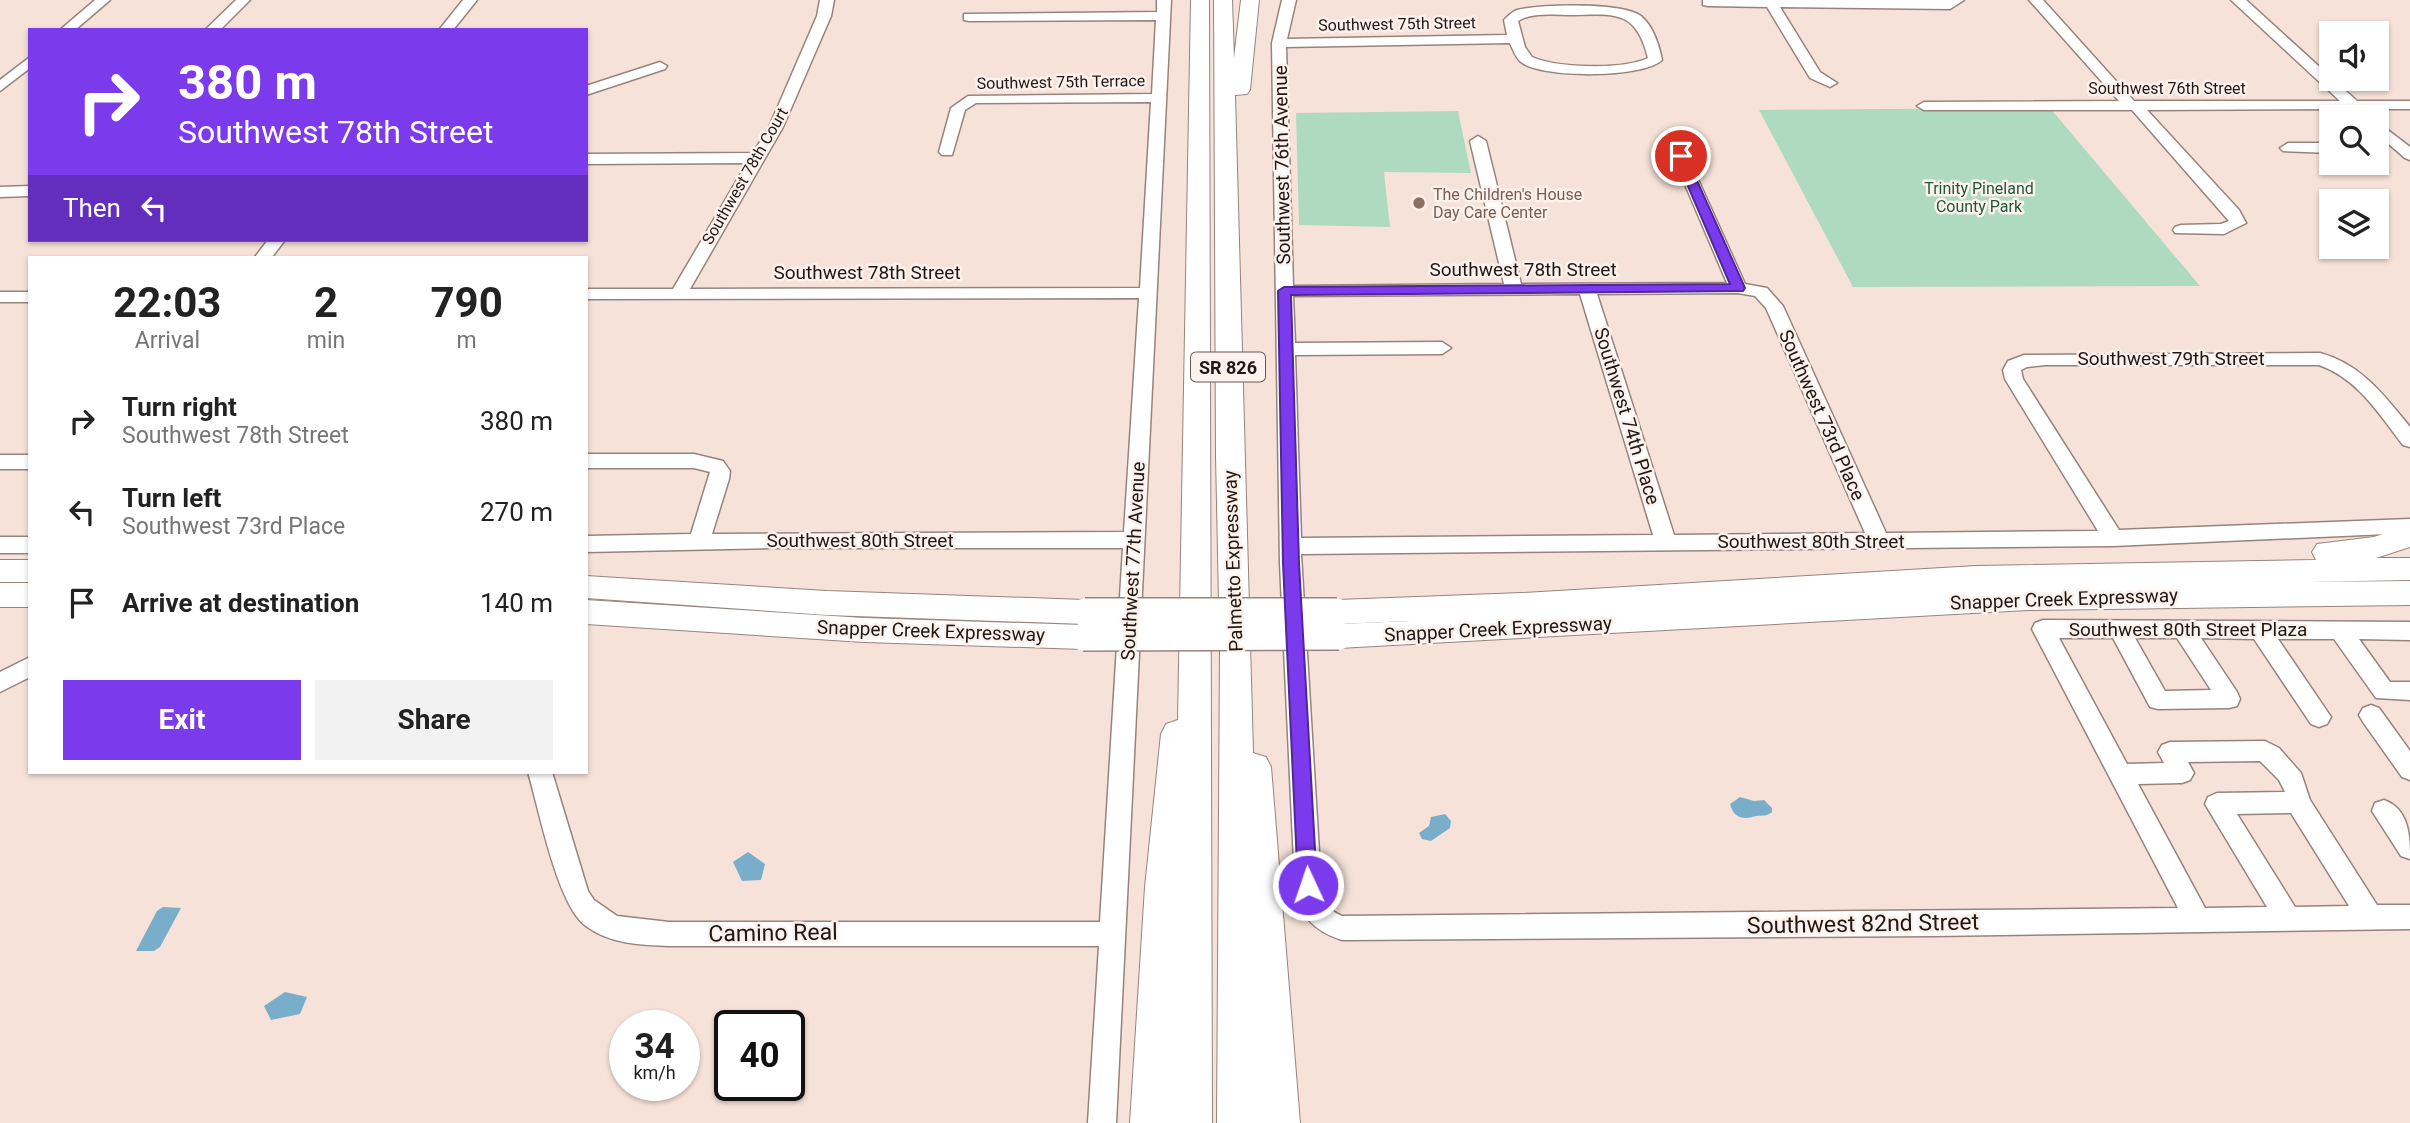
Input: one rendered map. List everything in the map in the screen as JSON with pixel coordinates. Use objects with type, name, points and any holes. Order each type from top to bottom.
[{"type":"highway","points":[[1184,0],[1188,110],[1211,135],[1236,126],[1250,0]]},
{"type":"highway","name":"Palmetto Expressway","points":[[1200,0],[1211,135],[1230,456],[1236,632],[1238,1123]]},
{"type":"highway","name":"Palmetto Expressway","points":[[1191,1123],[1194,707],[1211,135],[1223,0]]},
{"type":"highway","points":[[2003,576],[2027,566],[2355,550],[2406,537]]},
{"type":"highway","name":"Snapper Creek Expressway","points":[[1338,624],[1522,605],[2003,576],[2410,569]]},
{"type":"highway","points":[[0,571],[28,571]]},
{"type":"highway","name":"Snapper Creek Expressway","points":[[588,587],[1084,624]]},
{"type":"highway","name":"Snapper Creek Expressway","points":[[588,611],[877,630],[1084,624],[1615,624],[1962,601],[2116,596],[2410,593]]},
{"type":"highway","points":[[0,594],[28,594]]},
{"type":"highway","points":[[2116,596],[2410,614]]},
{"type":"highway","points":[[1236,632],[1248,659],[1279,1123]]},
{"type":"highway","points":[[1151,1123],[1163,887],[1177,736],[1194,707]]},
{"type":"street","points":[[69,28],[103,0]]},
{"type":"street","points":[[214,28],[243,0]]},
{"type":"street","points":[[448,28],[470,0]]},
{"type":"street","name":"Southwest 78th Court","points":[[678,294],[787,105],[825,8],[831,9],[832,0]]},
{"type":"street","name":"Southwest 77th Avenue","points":[[1102,1123],[1164,0]]},
{"type":"street","name":"Southwest 76th Avenue","points":[[1289,0],[1279,43],[1291,546],[1308,885],[1311,903],[1319,916]]},
{"type":"street","points":[[1708,2],[1934,6],[1950,5],[1957,0]]},
{"type":"street","points":[[2036,0],[2233,213],[2238,223],[2224,229],[2181,230]]},
{"type":"street","points":[[2238,0],[2354,105]]},
{"type":"street","points":[[1770,2],[1815,75],[1830,83]]},
{"type":"street","points":[[1588,12],[1628,15],[1641,25],[1654,54],[1654,62],[1635,68],[1539,66],[1526,60],[1516,39],[1511,20],[1522,13],[1588,12]]},
{"type":"street","points":[[969,16],[1163,16]]},
{"type":"street","name":"Southwest 75th Street","points":[[1279,43],[1516,39]]},
{"type":"street","points":[[0,87],[28,63]]},
{"type":"street","points":[[588,90],[660,66]]},
{"type":"street","name":"Southwest 75th Terrace","points":[[947,152],[956,113],[964,103],[992,98],[1158,98]]},
{"type":"street","name":"Southwest 76th Street","points":[[1924,106],[2319,105]]},
{"type":"street","name":"Southwest 76th Street","points":[[2389,105],[2410,105]]},
{"type":"street","points":[[2389,136],[2406,151]]},
{"type":"street","points":[[1478,141],[1514,290]]},
{"type":"street","points":[[1674,141],[1738,288]]},
{"type":"street","points":[[2288,148],[2319,148]]},
{"type":"street","points":[[588,159],[757,158]]},
{"type":"street","points":[[0,192],[28,191]]},
{"type":"street","points":[[264,256],[275,242]]},
{"type":"street","name":"Southwest 78th Street","points":[[1284,291],[1738,288],[1762,292]]},
{"type":"street","name":"Southwest 74th Place","points":[[1587,289],[1666,542]]},
{"type":"street","name":"Southwest 73rd Place","points":[[1762,292],[1774,306],[1879,541]]},
{"type":"street","name":"Southwest 78th Street","points":[[588,294],[1147,293]]},
{"type":"street","points":[[0,297],[28,297]]},
{"type":"street","points":[[1286,349],[1443,348]]},
{"type":"street","name":"Southwest 79th Street","points":[[2113,538],[2014,379],[2014,365],[2045,359],[2291,358],[2329,362],[2358,380],[2410,440]]},
{"type":"street","points":[[588,461],[695,461],[714,464],[720,471],[719,479],[699,542]]},
{"type":"street","points":[[0,463],[28,462]]},
{"type":"street","name":"Southwest 80th Street","points":[[1291,546],[2113,538],[2331,530],[2406,537]]},
{"type":"street","name":"Southwest 80th Street","points":[[588,544],[1135,540]]},
{"type":"street","points":[[0,545],[28,545]]},
{"type":"street","name":"Southwest 80th Street Plaza","points":[[2198,920],[2043,629],[2410,631]]},
{"type":"street","points":[[2119,629],[2158,700],[2229,699],[2183,629]]},
{"type":"street","points":[[2259,629],[2319,717]]},
{"type":"street","points":[[2339,629],[2384,691],[2410,691]]},
{"type":"street","points":[[0,683],[28,667]]},
{"type":"street","points":[[2371,715],[2401,744],[2410,770]]},
{"type":"street","points":[[2121,774],[2182,773],[2170,752],[2265,751],[2290,776],[2298,791],[2298,802],[2370,917]]},
{"type":"street","name":"Camino Real","points":[[541,774],[577,896],[595,920],[616,929],[669,934],[1113,934]]},
{"type":"street","points":[[2288,918],[2217,804],[2298,802]]},
{"type":"street","points":[[2384,811],[2410,848]]},
{"type":"street","name":"Southwest 82nd Street","points":[[1319,916],[1332,926],[1342,928],[2410,917]]},
{"type":"green space","name":"Trinity Pineland County Park","points":[[2050,108],[2200,286],[1853,287],[1759,110]]},
{"type":"green space","points":[[1458,111],[1471,173],[1384,172],[1390,227],[1299,225],[1296,113]]},
{"type":"water","points":[[1740,797],[1754,801],[1764,800],[1772,808],[1772,812],[1768,815],[1740,817],[1734,813],[1730,804]]},
{"type":"water","points":[[1445,814],[1451,821],[1450,828],[1431,841],[1422,839],[1419,833],[1429,826],[1431,817]]},
{"type":"water","points":[[748,852],[765,864],[761,880],[742,881],[733,862]]},
{"type":"water","points":[[163,907],[181,908],[160,947],[154,951],[136,951],[157,911]]},
{"type":"water","points":[[285,992],[307,997],[300,1014],[271,1020],[264,1006]]},
{"type":"place","name":"The Children's House Day Care Center","points":[[1419,203]]},
{"type":"route","points":[[1308,885],[1291,563],[1284,291],[1738,288],[1681,156]]}]
